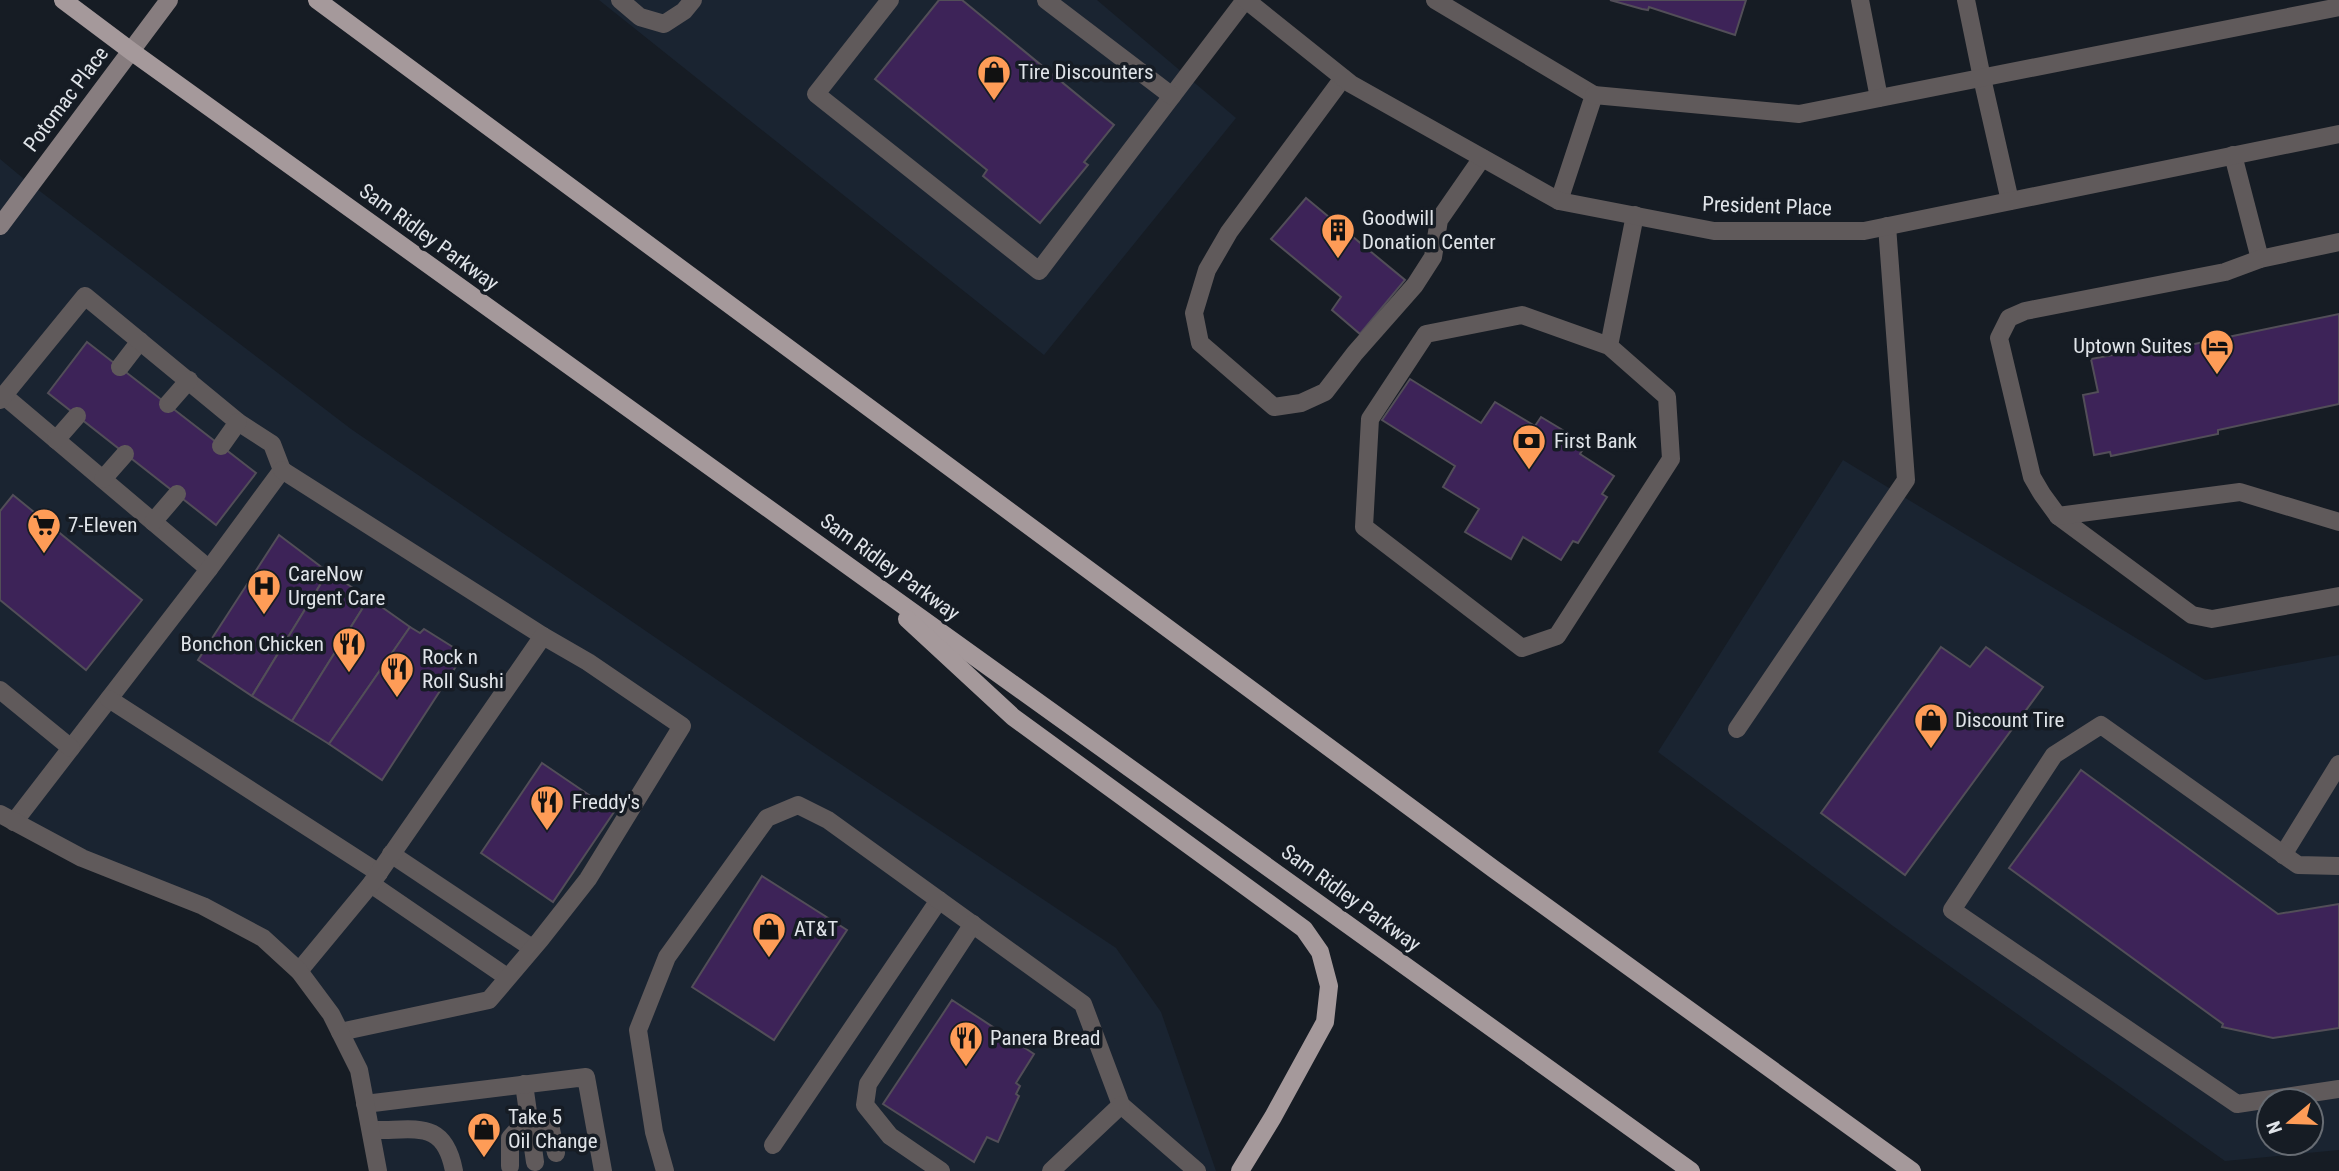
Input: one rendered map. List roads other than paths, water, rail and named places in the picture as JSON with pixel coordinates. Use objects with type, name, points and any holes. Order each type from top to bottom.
[{"type":"main road","name":"Sam Ridley Parkway","points":[[63,0],[1690,1171]]},
{"type":"main road","points":[[317,0],[1507,878],[1912,1171]]},
{"type":"main road","points":[[845,563],[1013,717],[1304,929],[1320,952],[1329,986],[1325,1022],[1240,1171]]},
{"type":"street","name":"Potomac Place","points":[[0,226],[169,0]]},
{"type":"street","points":[[620,0],[640,17],[664,24],[684,11],[693,0]]},
{"type":"street","points":[[890,0],[816,94],[1039,271],[1246,0]]},
{"type":"street","points":[[1045,0],[1172,96]]},
{"type":"street","name":"President Place","points":[[1246,0],[1343,78],[1559,201],[1714,231],[1864,231],[2339,134]]},
{"type":"street","points":[[1435,0],[1594,94],[1799,114],[2339,6]]},
{"type":"street","points":[[1860,0],[1879,98]]},
{"type":"street","points":[[1966,0],[2010,201]]},
{"type":"street","points":[[1343,78],[1228,232],[1207,270],[1194,313],[1200,343],[1274,407],[1301,403],[1325,393],[1355,353],[1415,285],[1433,257],[1439,220],[1482,158]]},
{"type":"street","points":[[1559,201],[1594,94]]},
{"type":"street","points":[[2233,155],[2260,260]]},
{"type":"street","points":[[1609,346],[1634,215]]},
{"type":"street","points":[[1737,729],[1906,480],[1887,226]]},
{"type":"street","points":[[2339,242],[2260,260],[2225,272],[2025,311],[2009,318],[1999,338],[2032,477],[2058,516],[2193,615],[2212,619],[2339,596]]},
{"type":"street","points":[[209,569],[2,398],[85,296],[238,422],[272,444],[282,470],[588,662],[682,726],[587,879],[489,1000],[340,1032]]},
{"type":"street","points":[[1522,315],[1609,346],[1667,397],[1671,459],[1557,636],[1522,648],[1364,527],[1370,419],[1426,334],[1522,315]]},
{"type":"street","points":[[120,367],[140,341]]},
{"type":"street","points":[[168,404],[188,380]]},
{"type":"street","points":[[56,440],[77,416]]},
{"type":"street","points":[[221,446],[238,422]]},
{"type":"street","points":[[103,480],[125,454]]},
{"type":"street","points":[[282,470],[71,748],[7,818],[82,858],[203,906],[263,938],[299,971],[331,1014],[359,1070],[378,1171]]},
{"type":"street","points":[[2058,516],[2240,492],[2339,522]]},
{"type":"street","points":[[153,522],[177,494]]},
{"type":"street","points":[[299,971],[375,878],[543,636]]},
{"type":"street","points":[[0,690],[71,748]]},
{"type":"street","points":[[109,699],[375,878],[507,977]]},
{"type":"street","points":[[2339,866],[2298,865],[2101,725],[2054,755],[1952,910],[2237,1104],[2339,1089]]},
{"type":"street","points":[[2283,855],[2339,764]]},
{"type":"street","points":[[665,1171],[654,1132],[638,1030],[667,957],[767,818],[798,805],[828,820],[1083,1004],[1121,1105],[1197,1171]]},
{"type":"street","points":[[391,854],[532,948]]},
{"type":"street","points":[[773,1145],[939,900]]},
{"type":"street","points":[[941,1171],[890,1136],[865,1105],[868,1084],[973,924]]},
{"type":"street","points":[[365,1104],[586,1077],[603,1171]]},
{"type":"street","points":[[524,1084],[535,1161]]},
{"type":"street","points":[[1051,1171],[1121,1105]]},
{"type":"street","points":[[529,1117],[551,1129],[556,1153]]},
{"type":"street","points":[[510,1166],[510,1138],[529,1117]]},
{"type":"street","points":[[370,1130],[428,1131],[441,1137],[450,1151],[454,1171]]},
{"type":"place","name":"Tire Discounters","points":[[994,102]]},
{"type":"place","name":"Goodwill Donation Center","points":[[1338,260]]},
{"type":"place","name":"Uptown Suites","points":[[2217,376]]},
{"type":"place","name":"First Bank","points":[[1529,471]]},
{"type":"place","name":"7-Eleven","points":[[44,555]]},
{"type":"place","name":"CareNow Urgent Care","points":[[264,616]]},
{"type":"place","name":"Bonchon Chicken","points":[[349,674]]},
{"type":"place","name":"Rock n Roll Sushi","points":[[397,699]]},
{"type":"place","name":"Discount Tire","points":[[1931,750]]},
{"type":"place","name":"Freddy's","points":[[547,832]]},
{"type":"place","name":"AT&T","points":[[769,959]]},
{"type":"place","name":"Panera Bread","points":[[966,1068]]},
{"type":"place","name":"Take 5 Oil Change","points":[[484,1159]]}]
